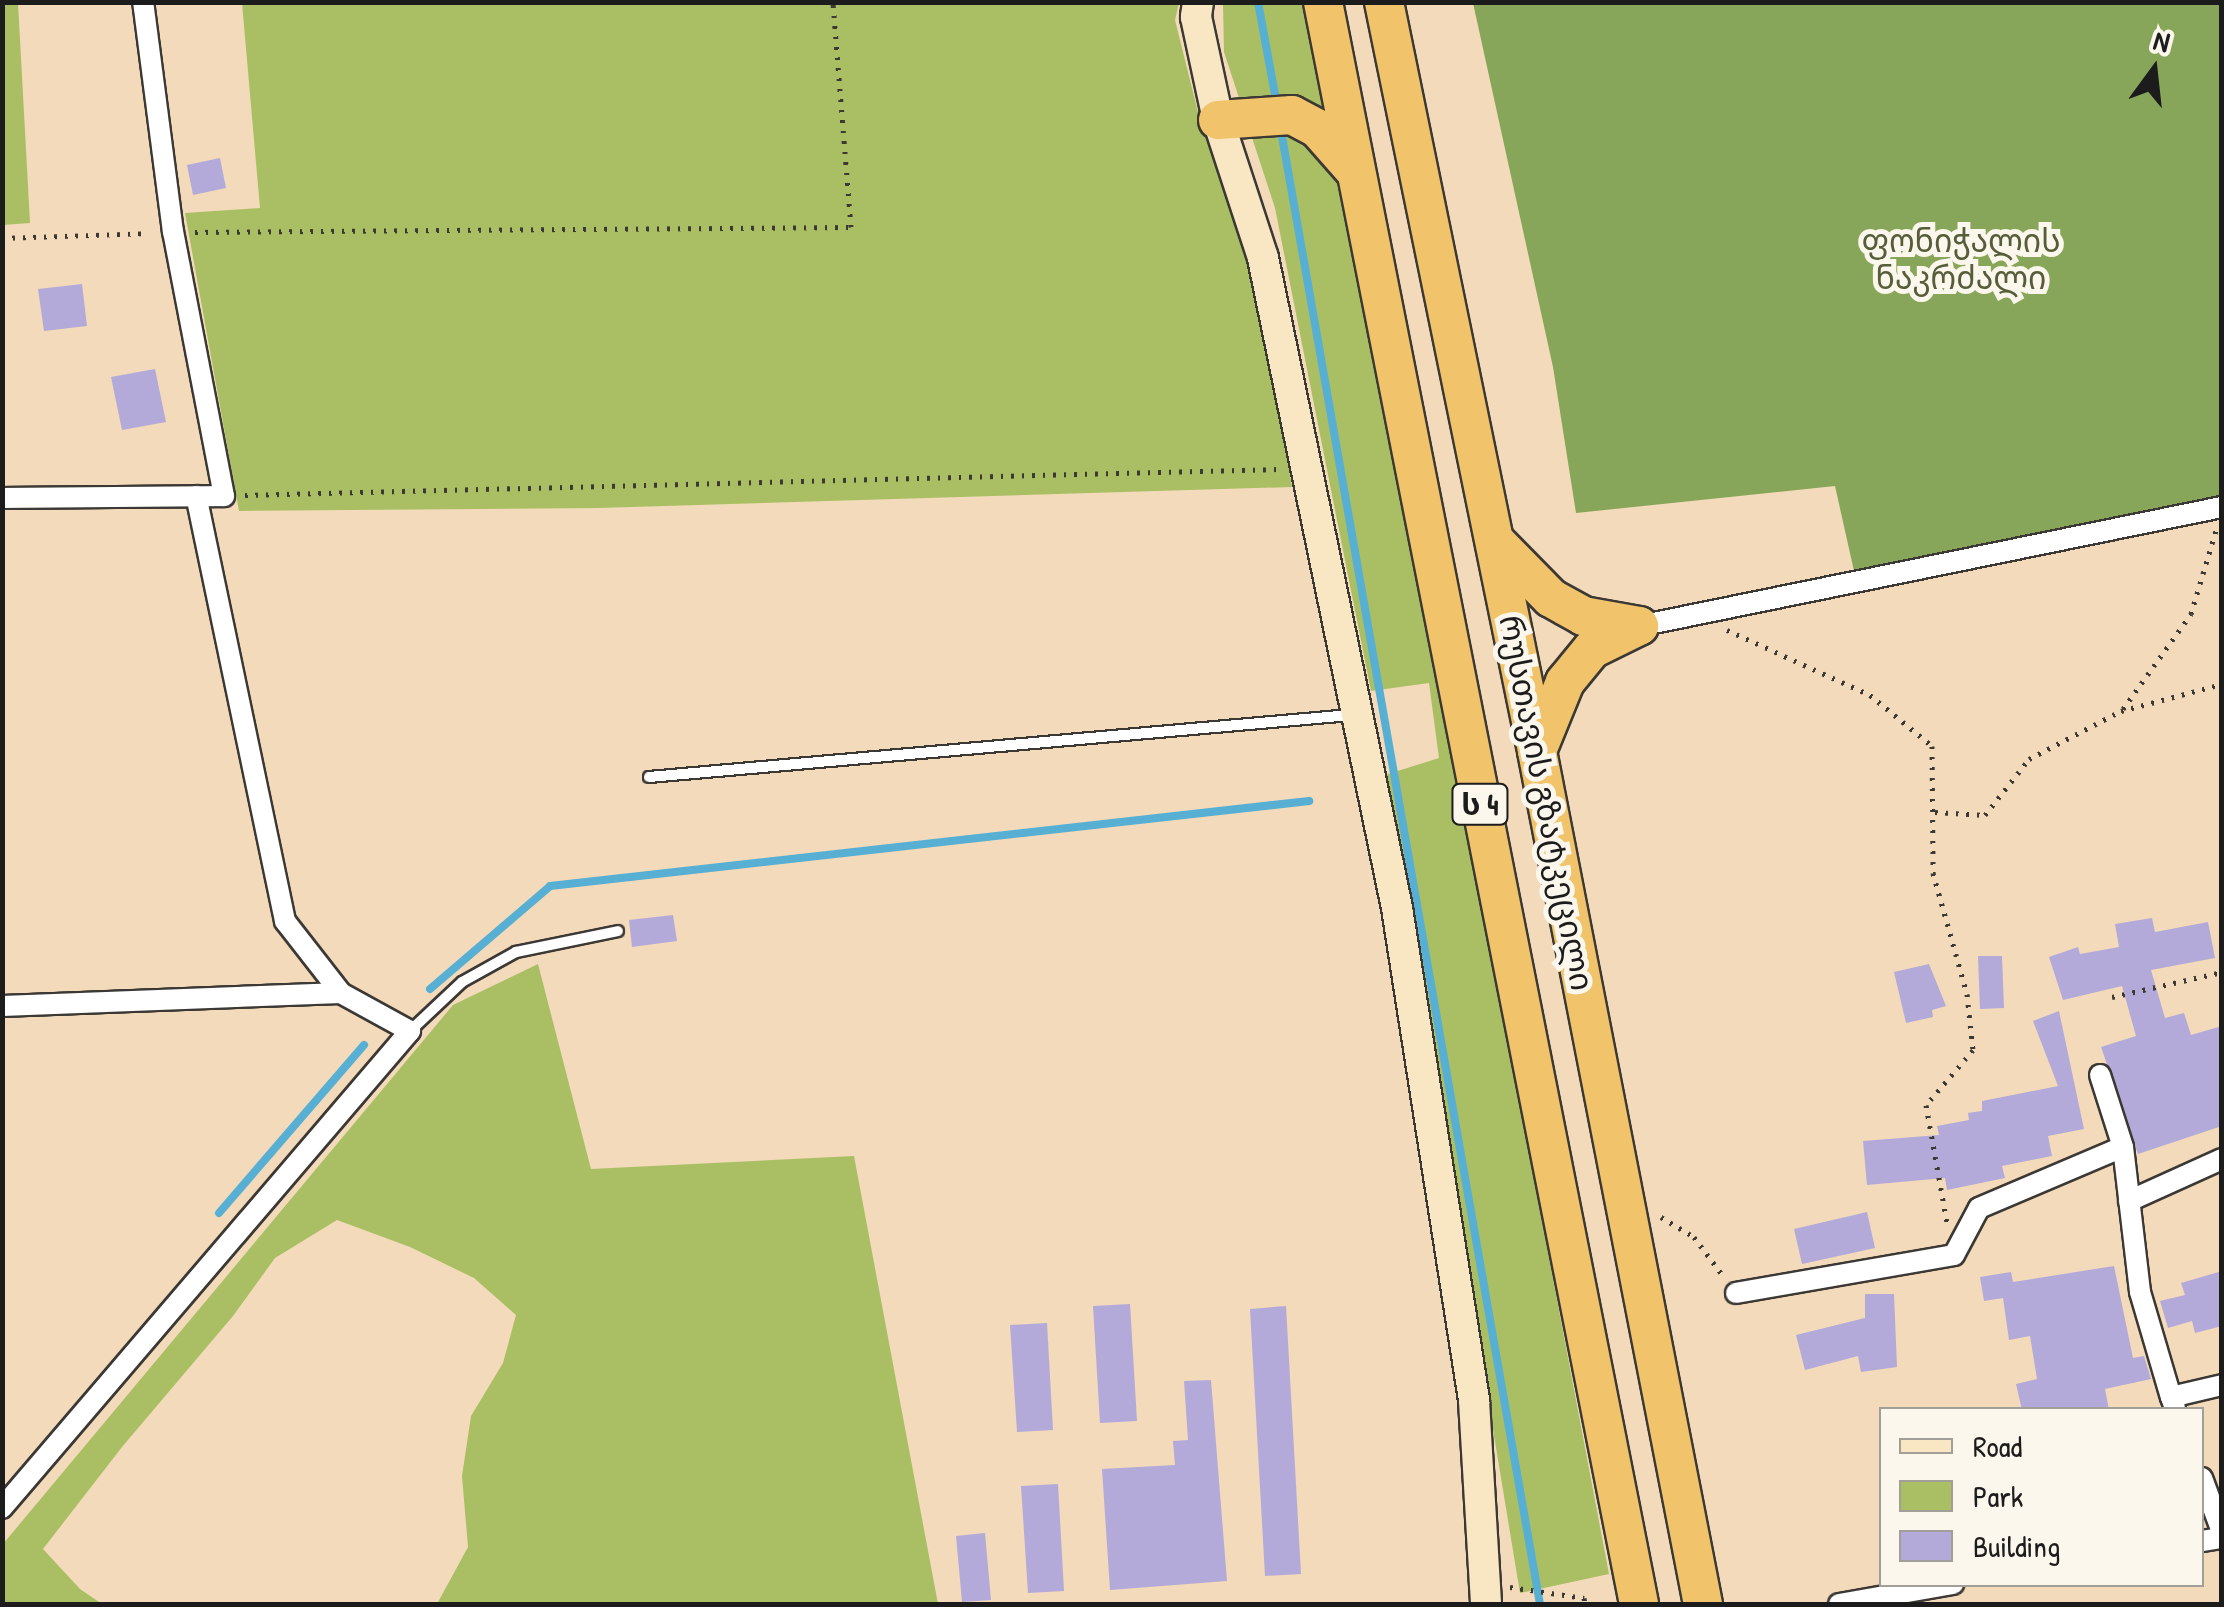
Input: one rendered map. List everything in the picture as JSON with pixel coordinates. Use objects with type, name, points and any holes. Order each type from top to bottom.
[{"type":"highway","name":"რუსთავის გზატკეცილი","points":[[1323,2],[1639,1604]]},
{"type":"highway","name":"რუსთავის გზატკეცილი","points":[[1384,2],[1538,752],[1703,1604]]},
{"type":"highway","points":[[1292,115],[1311,94],[1324,68],[1330,40]]},
{"type":"highway","points":[[1232,119],[1292,115],[1318,129],[1355,172]]},
{"type":"highway","points":[[1492,539],[1551,598],[1583,616],[1639,626]]},
{"type":"highway","points":[[1538,752],[1565,682],[1592,649],[1639,626]]},
{"type":"street","points":[[2,498],[224,496],[173,232],[143,2]]},
{"type":"street","points":[[1198,2],[1196,17],[1232,119],[1263,258],[1397,908],[1474,1400],[1486,1604]]},
{"type":"street","points":[[2,1508],[410,1030],[340,993],[284,920],[196,496]]},
{"type":"street","points":[[1639,626],[2222,510]]},
{"type":"street","points":[[2,1006],[340,993]]},
{"type":"street","points":[[2100,1076],[2123,1147],[2140,1292],[2174,1403],[2222,1385]]},
{"type":"street","points":[[1736,1294],[1954,1255],[1980,1208],[2123,1147]]},
{"type":"street","points":[[2129,1200],[2222,1159]]},
{"type":"street","points":[[2204,1484],[2222,1535]]},
{"type":"street","points":[[1839,1604],[1937,1587]]},
{"type":"lane","points":[[649,777],[1357,714]]},
{"type":"lane","points":[[410,1030],[462,982],[516,952],[618,931]]},
{"type":"path","points":[[2,238],[173,232],[851,227],[833,2]]},
{"type":"path","points":[[224,496],[1306,468]]},
{"type":"path","points":[[2121,711],[2191,614],[2222,510]]},
{"type":"path","points":[[1703,615],[1748,643],[1870,696],[1932,746],[1934,873],[1968,994],[1973,1050],[1926,1105],[1954,1255]]},
{"type":"path","points":[[1935,812],[1985,814],[2028,759],[2121,711],[2222,684]]},
{"type":"path","points":[[2112,997],[2222,972]]},
{"type":"path","points":[[1624,1195],[1694,1237],[1736,1294]]},
{"type":"path","points":[[1528,1590],[1584,1598],[1586,1604]]},
{"type":"green space","points":[[3,2],[18,3],[30,223],[3,225]]},
{"type":"green space","points":[[242,3],[1179,3],[1175,20],[1199,116],[1252,260],[1292,487],[598,508],[239,511],[185,213],[260,208]]},
{"type":"green space","points":[[1223,3],[1311,3],[1609,1574],[1520,1593],[1385,775],[1439,758],[1429,683],[1371,691],[1275,208],[1224,52]]},
{"type":"green space","name":"ფონიჭალის ნაკრძალი","points":[[1473,3],[2221,3],[2221,499],[1854,571],[1835,486],[1576,513],[1553,367]]},
{"type":"green space","points":[[538,964],[591,1169],[854,1156],[938,1604],[437,1604],[468,1547],[462,1476],[471,1416],[503,1363],[516,1315],[474,1278],[410,1247],[337,1220],[275,1258],[233,1316],[122,1447],[43,1549],[80,1589],[102,1604],[3,1604],[3,1544],[453,1005]]},
{"type":"building","points":[[220,158],[226,188],[193,195],[187,165]]},
{"type":"building","points":[[82,284],[87,326],[44,331],[38,289]]},
{"type":"building","points":[[155,369],[166,422],[122,430],[111,377]]},
{"type":"building","points":[[673,915],[677,941],[632,947],[629,920]]},
{"type":"building","points":[[2152,918],[2155,932],[2208,922],[2215,958],[2151,970],[2165,1018],[2184,1013],[2191,1035],[2222,1026],[2222,1126],[2138,1154],[2101,1047],[2136,1036],[2122,986],[2063,1000],[2049,957],[2078,947],[2080,954],[2119,947],[2115,924]]},
{"type":"building","points":[[1978,956],[2002,956],[2004,1008],[1980,1009]]},
{"type":"building","points":[[1929,964],[1946,1006],[1932,1010],[1933,1017],[1906,1023],[1894,972]]},
{"type":"building","points":[[2059,1011],[2084,1129],[2048,1136],[2052,1156],[2002,1166],[2005,1178],[1947,1190],[1945,1178],[1867,1185],[1863,1141],[1939,1135],[1937,1126],[1969,1120],[1968,1113],[1982,1111],[1982,1101],[2058,1086],[2033,1021]]},
{"type":"building","points":[[1867,1212],[1875,1248],[1802,1264],[1794,1229]]},
{"type":"building","points":[[2114,1266],[2133,1358],[2144,1356],[2151,1379],[2105,1389],[2108,1407],[2021,1407],[2016,1384],[2037,1379],[2030,1336],[2009,1340],[2003,1298],[1984,1301],[1980,1277],[2011,1272],[2013,1282]]},
{"type":"building","points":[[2222,1271],[2222,1326],[2195,1333],[2192,1321],[2168,1328],[2160,1301],[2185,1295],[2181,1283]]},
{"type":"building","points":[[1865,1294],[1894,1294],[1897,1367],[1861,1372],[1858,1356],[1805,1370],[1796,1335],[1865,1318]]},
{"type":"building","points":[[1130,1304],[1137,1421],[1100,1423],[1093,1306]]},
{"type":"building","points":[[1286,1306],[1301,1574],[1265,1576],[1250,1309]]},
{"type":"building","points":[[1047,1323],[1053,1430],[1017,1432],[1010,1325]]},
{"type":"building","points":[[1211,1380],[1227,1581],[1110,1590],[1102,1469],[1175,1465],[1173,1441],[1188,1440],[1184,1381]]},
{"type":"building","points":[[1058,1484],[1064,1591],[1028,1593],[1021,1486]]},
{"type":"building","points":[[985,1533],[991,1600],[962,1602],[956,1536]]},
{"type":"waterway","points":[[1258,2],[1277,106]]},
{"type":"waterway","points":[[1280,125],[1540,1604]]},
{"type":"waterway","points":[[430,989],[550,886],[1309,801]]},
{"type":"waterway","points":[[219,1213],[364,1045]]}]
